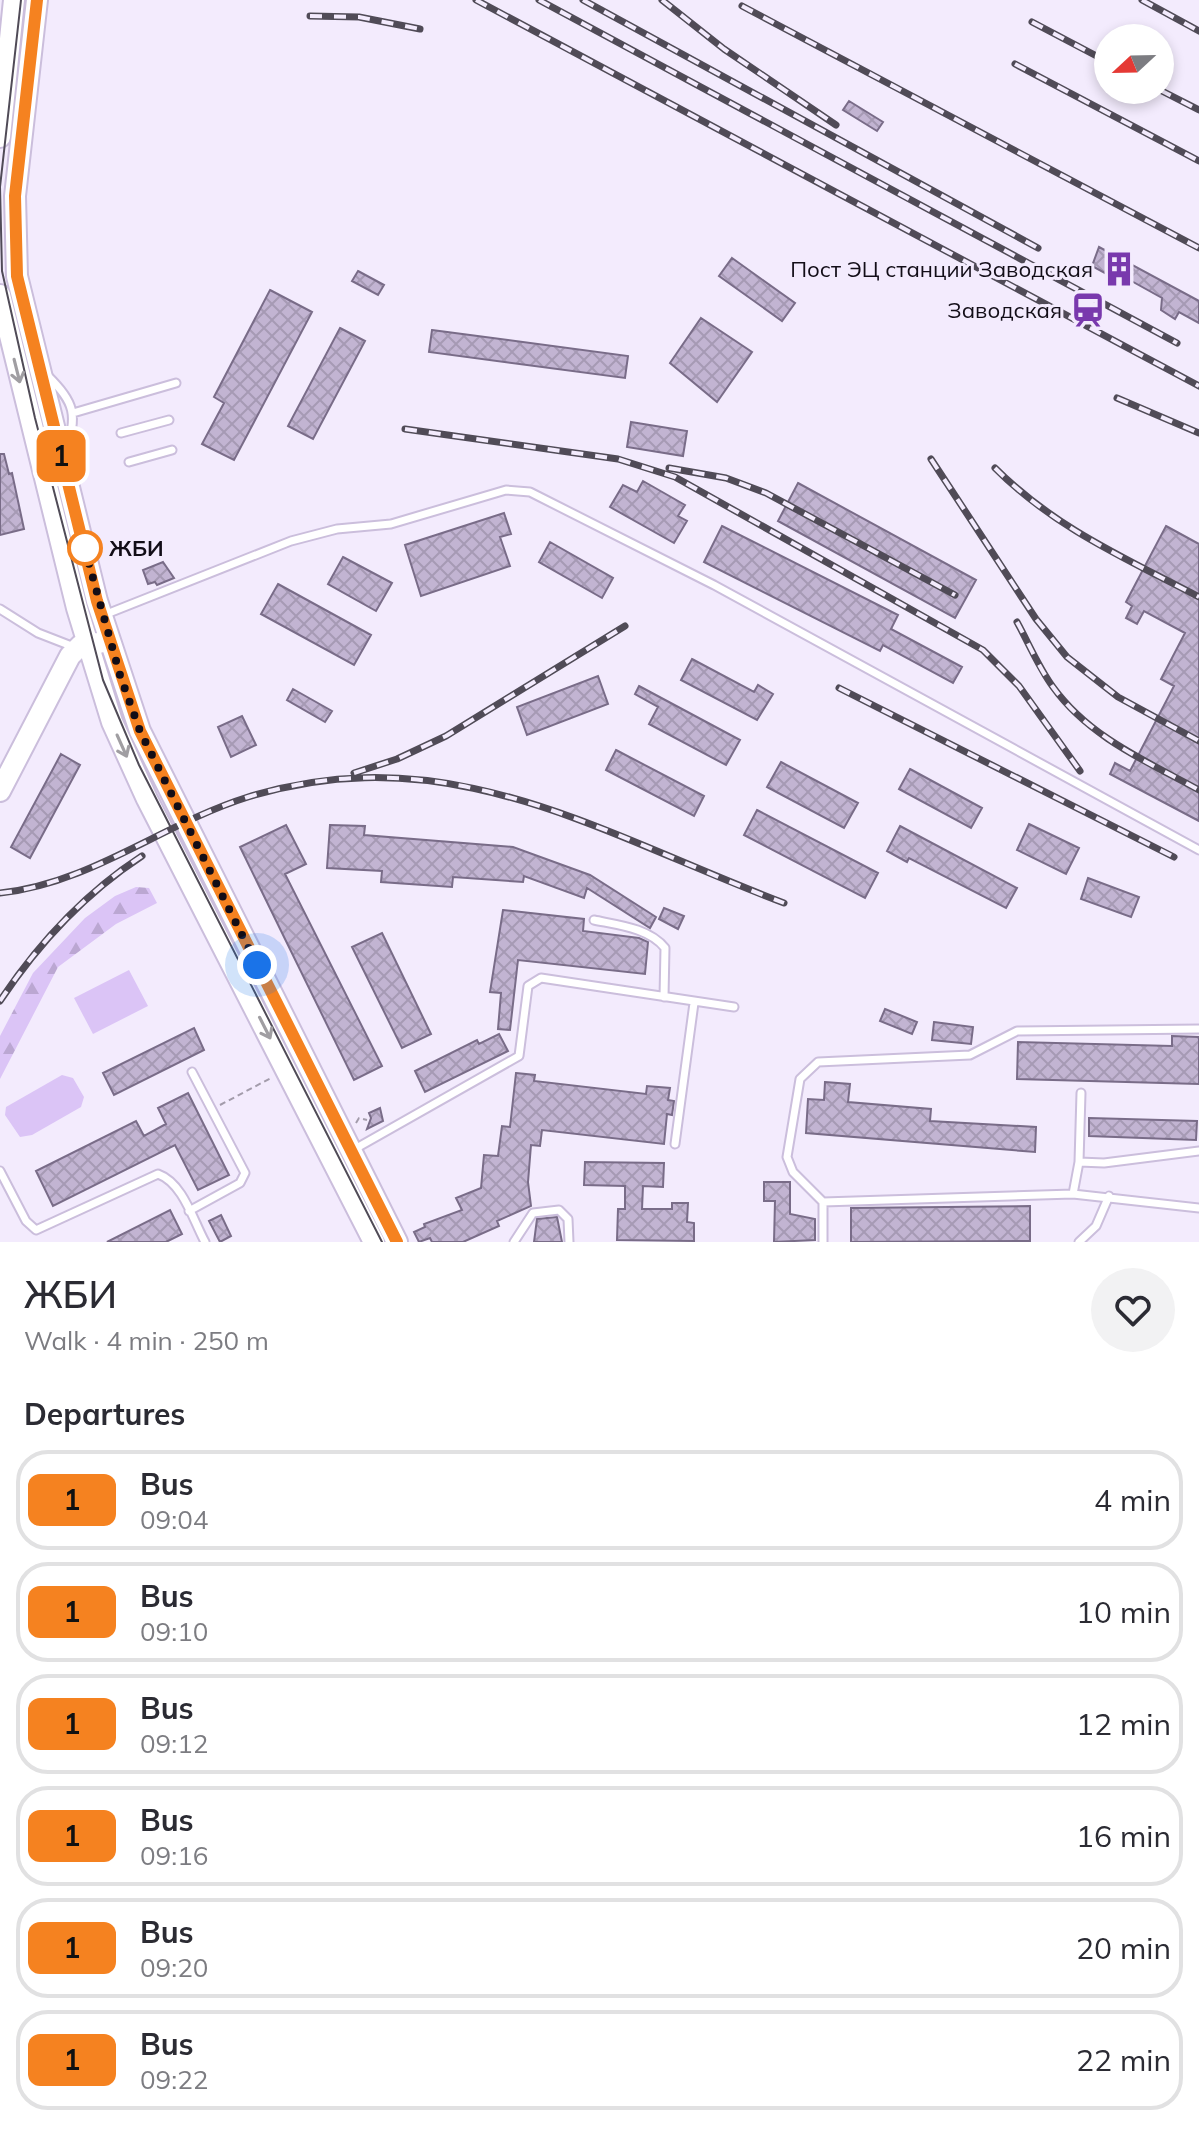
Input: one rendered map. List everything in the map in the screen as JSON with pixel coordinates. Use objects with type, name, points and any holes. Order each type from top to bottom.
[{"type":"main road","points":[[0,137],[14,0]]},
{"type":"main road","points":[[37,0],[14,228],[19,292],[102,616],[140,731],[397,1242]]},
{"type":"main road","points":[[0,295],[81,646],[95,673],[134,773],[374,1242]]},
{"type":"main road","points":[[81,646],[106,647],[120,675]]},
{"type":"main road","points":[[0,791],[54,686],[81,646]]},
{"type":"main road","points":[[54,686],[73,675],[95,673]]},
{"type":"lane","points":[[38,366],[68,396],[73,413],[75,422],[63,462]]},
{"type":"lane","points":[[73,413],[176,383]]},
{"type":"lane","points":[[121,433],[169,420]]},
{"type":"lane","points":[[129,462],[172,450]]},
{"type":"lane","points":[[102,616],[291,541],[337,529],[391,524],[506,490],[530,492],[739,599],[1199,850]]},
{"type":"lane","points":[[0,609],[38,633],[81,646]]},
{"type":"lane","points":[[594,920],[652,935],[660,942],[665,948],[664,997]]},
{"type":"lane","points":[[351,1151],[519,1056],[528,986],[541,978],[734,1007]]},
{"type":"lane","points":[[675,1144],[694,1003]]},
{"type":"lane","points":[[823,1242],[823,1202],[793,1172],[787,1157],[800,1079],[818,1062],[970,1055],[1017,1031],[1199,1029]]},
{"type":"lane","points":[[189,1211],[244,1179],[242,1166],[192,1072]]},
{"type":"lane","points":[[1073,1194],[1079,1162],[1081,1093]]},
{"type":"lane","points":[[1079,1162],[1104,1163],[1199,1151]]},
{"type":"lane","points":[[0,1171],[26,1221],[36,1230],[158,1174],[176,1186],[205,1242]]},
{"type":"lane","points":[[823,1202],[1073,1194],[1199,1208]]},
{"type":"lane","points":[[1079,1242],[1096,1226],[1109,1196]]},
{"type":"lane","points":[[514,1242],[533,1213],[559,1210],[568,1219],[569,1242]]},
{"type":"path","points":[[212,1109],[272,1077]]},
{"type":"path","points":[[356,1123],[359,1118],[367,1120]]},
{"type":"green space","points":[[136,887],[149,888],[157,903],[116,924],[58,967],[0,1079],[0,1036],[33,973],[85,918],[115,896]]},
{"type":"green space","points":[[129,970],[148,1006],[93,1034],[74,998]]},
{"type":"green space","points":[[62,1075],[73,1078],[84,1097],[81,1107],[32,1135],[20,1137],[5,1115],[6,1107]]},
{"type":"building","points":[[849,101],[883,122],[877,131],[843,110]]},
{"type":"building","points":[[1099,247],[1199,301],[1199,323],[1179,312],[1175,319],[1161,310],[1162,298],[1126,278],[1123,283],[1092,266]]},
{"type":"building","points":[[732,258],[795,303],[782,321],[719,276]]},
{"type":"building","points":[[358,271],[384,285],[378,295],[352,281]]},
{"type":"building","points":[[270,290],[312,312],[234,460],[202,444],[224,403],[214,397]]},
{"type":"building","points":[[701,318],[752,352],[717,402],[670,363]]},
{"type":"building","points":[[340,328],[365,341],[313,439],[288,426]]},
{"type":"building","points":[[432,330],[628,356],[625,378],[429,352]]},
{"type":"building","points":[[631,422],[687,431],[683,456],[627,447]]},
{"type":"building","points":[[0,454],[4,454],[9,474],[12,473],[24,529],[0,535]]},
{"type":"building","points":[[643,481],[685,505],[678,516],[687,521],[674,543],[610,507],[623,485],[637,492]]},
{"type":"building","points":[[798,483],[976,580],[955,618],[778,521]]},
{"type":"building","points":[[504,513],[511,534],[500,537],[510,566],[421,596],[405,545]]},
{"type":"building","points":[[722,526],[898,615],[891,629],[962,667],[953,683],[883,645],[880,651],[704,562]]},
{"type":"building","points":[[1166,526],[1199,544],[1199,821],[1110,774],[1115,763],[1130,771],[1174,686],[1161,679],[1185,633],[1144,611],[1137,624],[1126,618],[1132,606],[1126,602]]},
{"type":"building","points":[[550,542],[613,578],[602,598],[539,562]]},
{"type":"building","points":[[343,557],[392,583],[376,611],[328,584]]},
{"type":"building","points":[[163,562],[174,578],[157,585],[155,582],[148,584],[143,570]]},
{"type":"building","points":[[278,584],[371,635],[354,665],[261,614]]},
{"type":"building","points":[[692,659],[754,692],[758,685],[773,694],[757,720],[681,680]]},
{"type":"building","points":[[598,676],[608,704],[527,735],[517,707]]},
{"type":"building","points":[[639,686],[740,740],[726,765],[649,724],[658,707],[635,694]]},
{"type":"building","points":[[293,689],[332,711],[325,722],[287,700]]},
{"type":"building","points":[[242,716],[256,745],[231,757],[218,727]]},
{"type":"building","points":[[616,750],[704,796],[694,816],[606,770]]},
{"type":"building","points":[[61,754],[80,765],[30,858],[11,847]]},
{"type":"building","points":[[781,762],[858,803],[844,828],[767,787]]},
{"type":"building","points":[[910,769],[982,808],[971,828],[899,789]]},
{"type":"building","points":[[757,810],[878,873],[865,898],[744,835]]},
{"type":"building","points":[[1029,824],[1079,848],[1066,874],[1017,850]]},
{"type":"building","points":[[286,825],[306,864],[285,874],[382,1066],[354,1080],[240,847]]},
{"type":"building","points":[[330,825],[365,826],[364,835],[513,847],[590,875],[656,917],[650,928],[587,888],[584,898],[524,876],[523,882],[453,877],[452,887],[381,882],[382,871],[327,868]]},
{"type":"building","points":[[900,826],[1017,888],[1006,908],[909,858],[907,862],[887,851]]},
{"type":"building","points":[[1088,878],[1139,897],[1131,917],[1081,899]]},
{"type":"building","points":[[664,908],[684,916],[678,929],[659,919]]},
{"type":"building","points":[[503,910],[584,919],[583,931],[639,938],[648,942],[645,974],[518,960],[510,1030],[498,1029],[501,993],[490,992]]},
{"type":"building","points":[[382,933],[431,1034],[402,1048],[352,947]]},
{"type":"building","points":[[885,1009],[917,1022],[912,1034],[880,1021]]},
{"type":"building","points":[[934,1022],[973,1027],[971,1044],[932,1040]]},
{"type":"building","points":[[194,1028],[204,1050],[114,1095],[103,1073]]},
{"type":"building","points":[[499,1034],[508,1051],[425,1092],[415,1071],[477,1040],[479,1044]]},
{"type":"building","points":[[1172,1036],[1199,1037],[1199,1084],[1017,1079],[1018,1042],[1172,1046]]},
{"type":"building","points":[[516,1073],[535,1075],[534,1081],[646,1094],[647,1086],[670,1088],[668,1100],[674,1101],[672,1115],[667,1114],[664,1144],[542,1130],[540,1146],[531,1145],[528,1182],[531,1206],[497,1221],[499,1226],[463,1242],[432,1242],[430,1238],[419,1242],[414,1232],[425,1227],[424,1224],[462,1210],[456,1198],[481,1188],[484,1155],[498,1156],[502,1126],[510,1127]]},
{"type":"building","points":[[825,1082],[850,1084],[848,1102],[931,1109],[930,1121],[1036,1127],[1035,1152],[806,1133],[808,1099],[824,1100]]},
{"type":"building","points":[[188,1093],[229,1175],[198,1190],[175,1145],[53,1206],[36,1171],[136,1121],[144,1136],[166,1124],[158,1108]]},
{"type":"building","points":[[380,1108],[383,1121],[367,1129],[371,1118],[369,1113]]},
{"type":"building","points":[[1089,1118],[1197,1121],[1196,1140],[1089,1136]]},
{"type":"building","points":[[585,1162],[664,1163],[663,1187],[643,1186],[642,1209],[672,1209],[672,1203],[688,1203],[687,1222],[694,1223],[694,1241],[617,1240],[618,1209],[625,1209],[625,1186],[584,1185]]},
{"type":"building","points":[[764,1182],[790,1182],[790,1214],[815,1219],[815,1240],[774,1242],[775,1201],[764,1201]]},
{"type":"building","points":[[1030,1206],[1030,1241],[851,1242],[851,1208]]},
{"type":"building","points":[[170,1210],[182,1234],[166,1242],[107,1242]]},
{"type":"building","points":[[221,1215],[231,1236],[220,1242],[209,1221]]},
{"type":"building","points":[[557,1217],[562,1242],[534,1242],[537,1219]]},
{"type":"tram line","points":[[21,0],[0,187],[2,271],[35,418],[103,680],[139,765],[382,1242]]},
{"type":"railway","points":[[476,0],[1199,386]]},
{"type":"railway","points":[[539,0],[1177,343]]},
{"type":"railway","points":[[583,0],[1038,248]]},
{"type":"railway","points":[[662,0],[724,49],[836,125]]},
{"type":"railway","points":[[1142,0],[1199,31]]},
{"type":"railway","points":[[742,6],[1199,248]]},
{"type":"railway","points":[[310,16],[359,17],[420,29]]},
{"type":"railway","points":[[1032,22],[1094,55]]},
{"type":"railway","points":[[1015,64],[1199,161]]},
{"type":"railway","points":[[1174,97],[1199,110]]},
{"type":"railway","points":[[1117,398],[1199,433]]},
{"type":"railway","points":[[405,429],[618,459],[675,477],[983,650],[1019,686],[1080,771]]},
{"type":"railway","points":[[931,459],[1036,619],[1067,657],[1118,697],[1199,741]]},
{"type":"railway","points":[[669,468],[726,478],[766,493],[955,595]]},
{"type":"railway","points":[[995,468],[1066,525],[1199,597]]},
{"type":"railway","points":[[1017,622],[1048,680],[1067,705],[1101,734],[1199,790]]},
{"type":"railway","points":[[354,773],[397,759],[446,736],[625,626]]},
{"type":"railway","points":[[839,688],[1174,857]]},
{"type":"railway","points":[[0,893],[65,878],[216,808],[248,797],[322,781],[392,778],[459,785],[524,801],[588,823],[784,903]]},
{"type":"railway","points":[[0,1001],[64,921],[101,887],[142,856]]},
{"type":"bus line","name":"1","points":[[37,0],[15,196],[17,276],[22,307],[97,601],[140,731],[397,1242]]},
{"type":"place","name":"Пост ЭЦ станции Заводская","points":[[1119,269]]},
{"type":"place","name":"Заводская","points":[[1088,310]]},
{"type":"place","name":"ЖБИ","points":[[85,548]]},
{"type":"route","points":[[85,548],[83,542],[97,601],[140,731],[257,965]]}]
